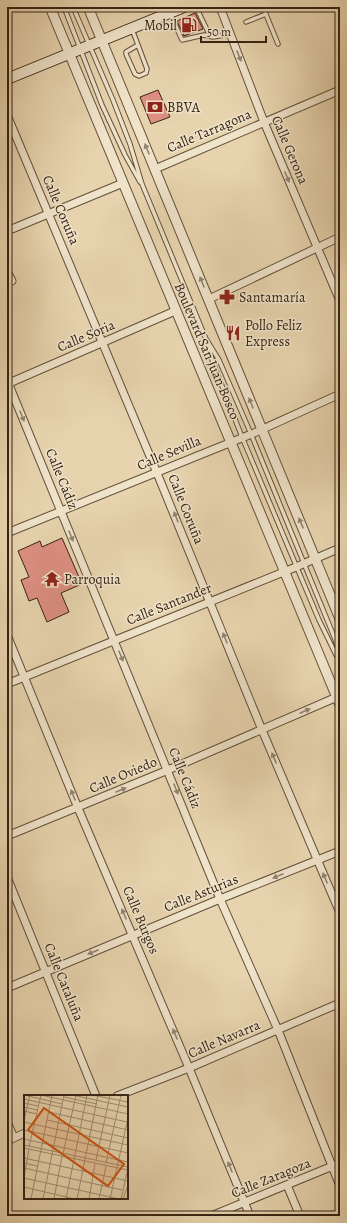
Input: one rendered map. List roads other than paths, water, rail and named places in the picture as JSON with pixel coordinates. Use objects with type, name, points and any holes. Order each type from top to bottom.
[{"type":"main road","points":[[7,79],[184,7]]},
{"type":"street","name":"Boulevard San Juan Bosco","points":[[50,7],[71,54],[175,311],[285,571],[338,701]]},
{"type":"street","name":"Boulevard San Juan Bosco","points":[[88,7],[340,619]]},
{"type":"street","name":"Calle Gerona","points":[[220,7],[264,122],[340,302]]},
{"type":"street","name":"Calle Tarragona","points":[[155,168],[340,90]]},
{"type":"street","name":"Calle Coruña","points":[[7,115],[157,473],[262,730],[340,913]]},
{"type":"street","points":[[7,231],[123,183]]},
{"type":"street","points":[[209,300],[340,237]]},
{"type":"street","points":[[7,271],[12,282]]},
{"type":"street","name":"Calle Soria","points":[[8,382],[175,311]]},
{"type":"street","name":"Calle Cádiz","points":[[8,382],[220,898],[278,1030],[340,1186]]},
{"type":"street","name":"Calle Sevilla","points":[[7,533],[251,434],[340,394]]},
{"type":"street","name":"Calle Santander","points":[[7,684],[304,564],[340,548]]},
{"type":"street","name":"Calle Burgos","points":[[7,635],[78,808],[133,935],[250,1216]]},
{"type":"street","name":"Calle Oviedo","points":[[7,836],[78,808],[262,730],[338,701]]},
{"type":"street","name":"Calle Asturias","points":[[7,988],[220,898],[340,851]]},
{"type":"street","name":"Calle Cataluña","points":[[7,877],[96,1095]]},
{"type":"street","name":"Calle Navarra","points":[[120,1095],[189,1068],[340,1003]]},
{"type":"street","points":[[7,1122],[10,1139],[24,1133]]},
{"type":"street","name":"Calle Zaragoza","points":[[211,1216],[340,1163]]},
{"type":"street","points":[[287,1185],[300,1216]]},
{"type":"lane","points":[[64,7],[130,144],[142,184]]},
{"type":"lane","points":[[73,7],[85,48],[119,141],[142,184],[206,339],[213,363],[242,437],[296,567],[340,663]]},
{"type":"lane","points":[[196,7],[210,36]]},
{"type":"lane","points":[[263,7],[278,44]]},
{"type":"lane","points":[[170,13],[182,40],[204,35],[213,38],[230,34]]},
{"type":"lane","points":[[246,22],[266,14]]},
{"type":"lane","points":[[131,29],[138,45],[148,69],[146,73],[139,76],[135,74],[126,54],[128,50],[138,45]]},
{"type":"lane","points":[[206,339],[219,360],[251,434],[335,639],[340,658]]},
{"type":"place","name":"Mobil","points":[[189,25]]},
{"type":"place","name":"BBVA","points":[[155,107]]},
{"type":"place","name":"Santamaría","points":[[227,297]]},
{"type":"place","name":"Pollo Feliz Express","points":[[233,333]]},
{"type":"place","name":"Parroquia","points":[[52,579]]}]
